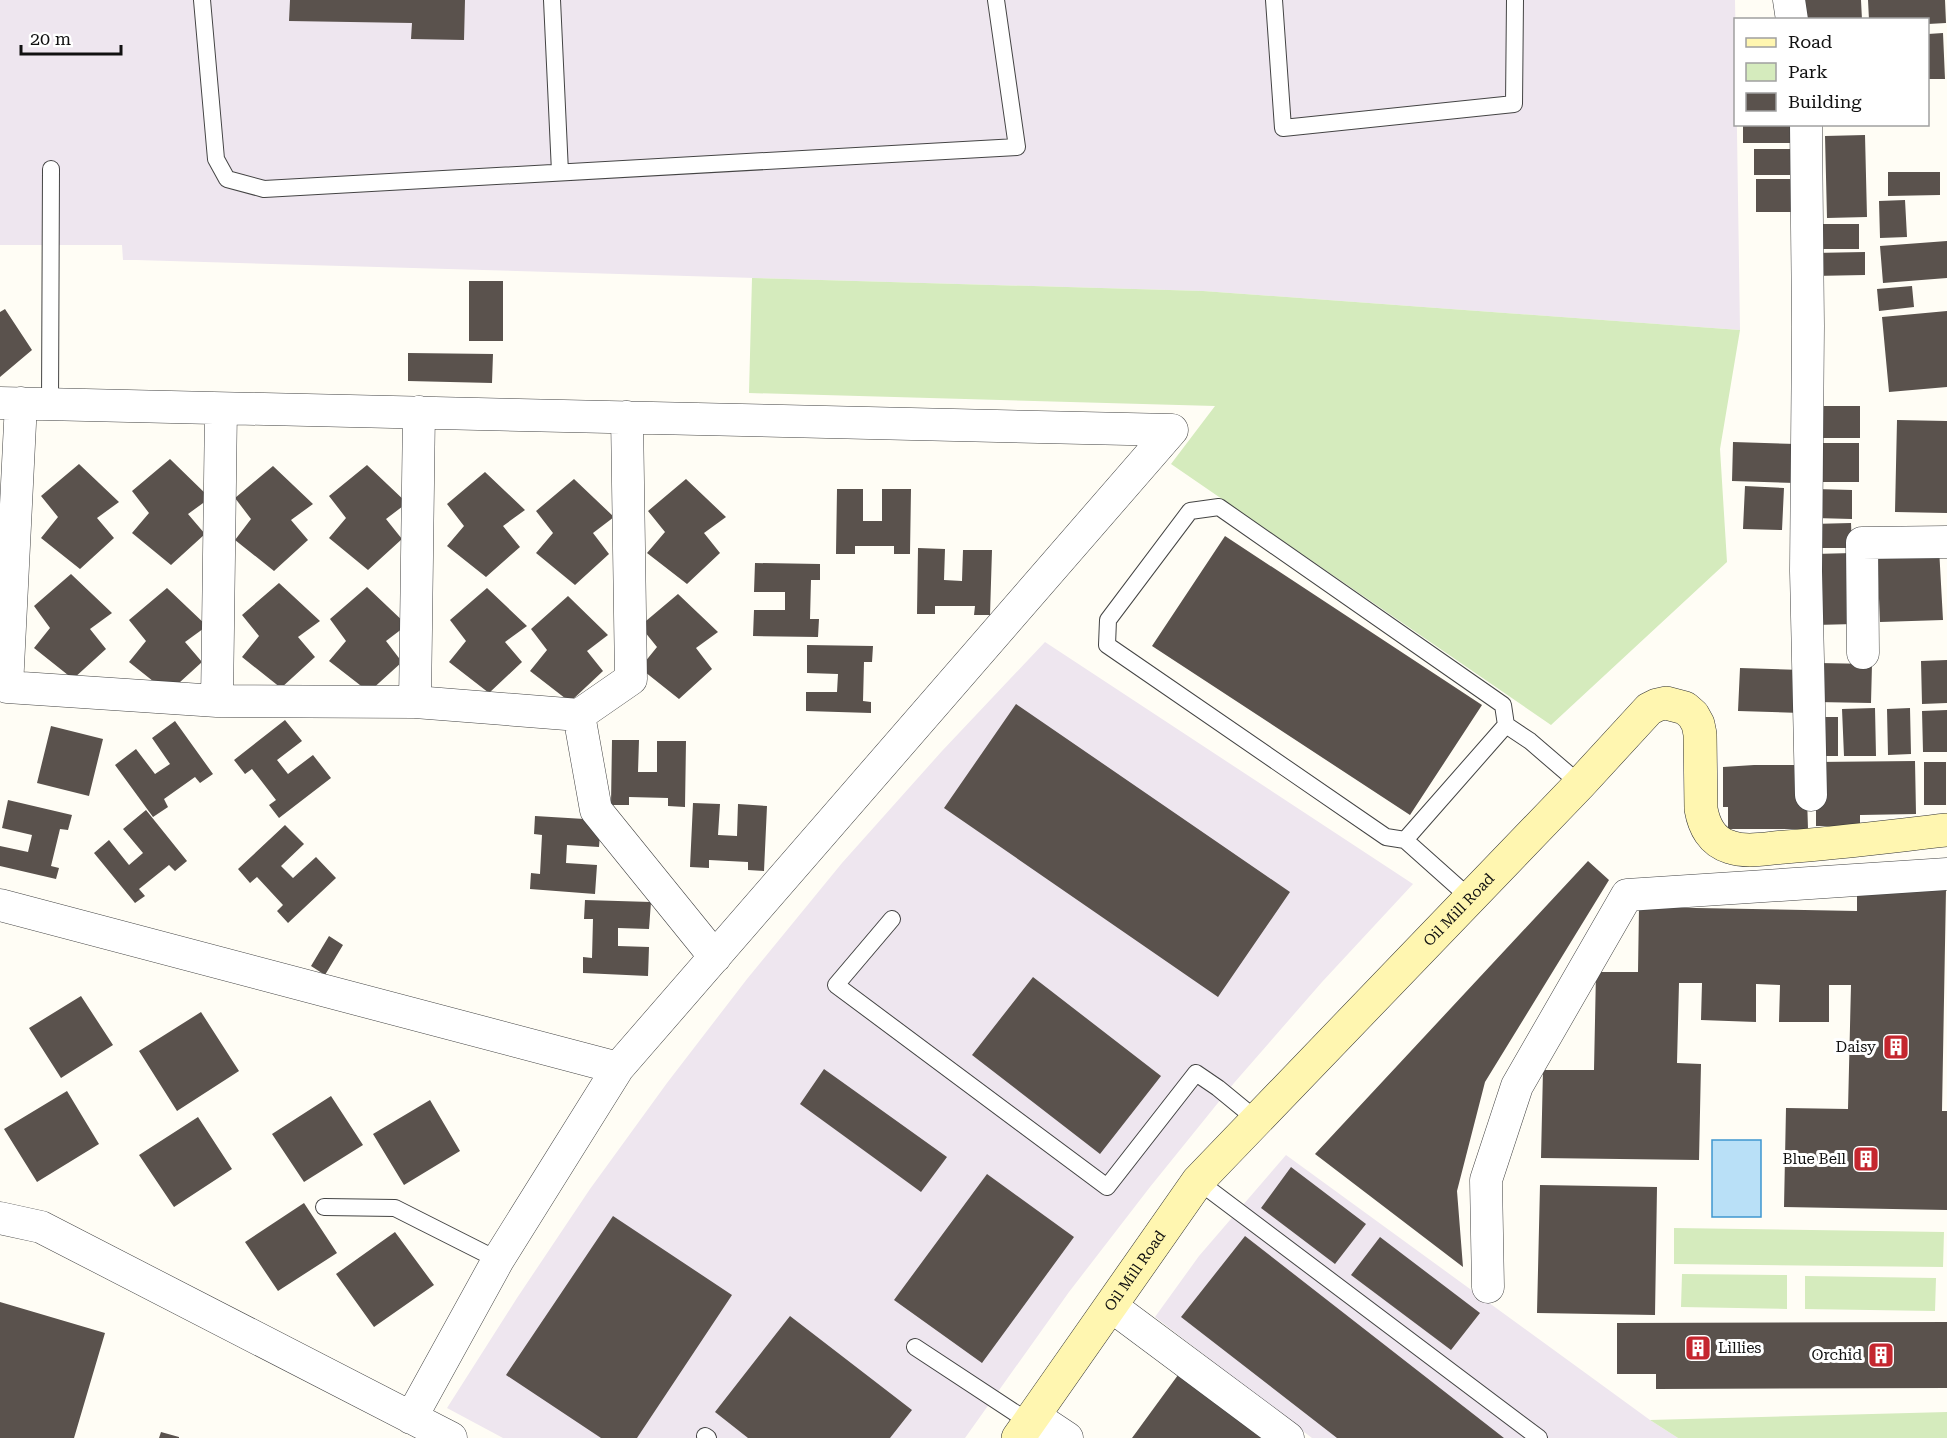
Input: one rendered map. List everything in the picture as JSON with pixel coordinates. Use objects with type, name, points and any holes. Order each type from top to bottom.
[{"type":"main road","name":"Oil Mill Road","points":[[1027,1425],[1198,1181],[1580,784],[1648,709],[1666,703],[1685,708],[1693,715],[1700,734],[1703,820],[1708,831],[1716,840],[1735,849]]},
{"type":"main road","points":[[1735,849],[1812,845],[1947,830]]},
{"type":"street","points":[[1789,0],[1792,18]]},
{"type":"street","points":[[1806,126],[1808,315],[1806,571],[1811,795]]},
{"type":"street","points":[[411,1418],[498,1260],[618,1068],[1172,430],[419,412],[221,409],[24,403],[3,687],[217,701],[415,702],[579,715],[631,679],[627,417]]},
{"type":"street","points":[[217,701],[221,409]]},
{"type":"street","points":[[415,702],[419,412]]},
{"type":"street","points":[[1863,653],[1863,543],[1947,542]]},
{"type":"street","points":[[579,715],[596,810],[714,957]]},
{"type":"street","points":[[1735,849],[1737,888]]},
{"type":"street","points":[[1488,1287],[1486,1180],[1517,1086],[1627,895],[1947,874]]},
{"type":"street","points":[[0,905],[618,1068]]},
{"type":"street","points":[[0,1218],[41,1227],[451,1438]]},
{"type":"street","points":[[1111,1306],[1288,1438]]},
{"type":"street","points":[[1027,1425],[1067,1438]]},
{"type":"lane","points":[[202,0],[216,159],[227,179],[264,189],[1017,147],[996,0]]},
{"type":"lane","points":[[552,0],[560,172]]},
{"type":"lane","points":[[1274,0],[1283,128],[1514,104],[1515,0]]},
{"type":"lane","points":[[24,403],[51,169]]},
{"type":"lane","points":[[1470,898],[1405,840],[1386,837],[1107,645],[1108,620],[1190,511],[1219,507],[1503,705],[1506,725],[1530,741],[1580,784]]},
{"type":"lane","points":[[1405,840],[1506,725]]},
{"type":"lane","points":[[892,919],[836,985],[1107,1187],[1196,1073],[1257,1120]]},
{"type":"lane","points":[[1198,1181],[1539,1438]]},
{"type":"lane","points":[[324,1207],[395,1208],[498,1260]]},
{"type":"lane","points":[[915,1347],[1027,1425]]},
{"type":"shaded area","points":[[0,0],[1735,0],[1734,126],[1737,126],[1740,330],[1203,291],[123,260],[122,245],[0,245]]},
{"type":"shaded area","points":[[1045,642],[1413,884],[1322,982],[1234,1083],[1069,1292],[965,1438],[503,1438],[447,1408],[590,1189],[667,1083],[747,979],[842,863],[942,751]]},
{"type":"shaded area","points":[[1286,1155],[1678,1438],[1312,1438],[1155,1317],[1199,1256]]},
{"type":"green space","points":[[752,278],[1203,291],[1740,330],[1720,449],[1727,562],[1551,725],[1171,464],[1215,406],[749,393]]},
{"type":"green space","points":[[1674,1228],[1944,1232],[1943,1267],[1674,1264]]},
{"type":"green space","points":[[1682,1274],[1787,1275],[1787,1309],[1681,1307]]},
{"type":"green space","points":[[1805,1276],[1936,1278],[1935,1311],[1805,1309]]},
{"type":"green space","points":[[1947,1412],[1947,1438],[1678,1438],[1650,1420]]},
{"type":"water","points":[[1712,1140],[1761,1140],[1761,1217],[1712,1217]]},
{"type":"building","points":[[290,0],[465,0],[464,40],[411,39],[412,23],[289,21]]},
{"type":"building","points":[[1796,0],[1861,0],[1862,18],[1797,18]]},
{"type":"building","points":[[1868,0],[1945,0],[1946,23],[1929,24],[1929,18],[1869,18]]},
{"type":"building","points":[[1943,33],[1945,79],[1929,79],[1929,34]]},
{"type":"building","points":[[1743,126],[1796,126],[1796,143],[1743,143]]},
{"type":"building","points":[[1865,135],[1867,217],[1827,218],[1825,136]]},
{"type":"building","points":[[1754,149],[1793,149],[1792,175],[1754,175]]},
{"type":"building","points":[[1888,172],[1940,172],[1940,195],[1888,196]]},
{"type":"building","points":[[1756,179],[1794,179],[1794,212],[1756,212]]},
{"type":"building","points":[[1905,200],[1907,237],[1880,238],[1879,201]]},
{"type":"building","points":[[1817,224],[1859,224],[1859,249],[1817,249]]},
{"type":"building","points":[[1947,241],[1947,278],[1883,283],[1880,246]]},
{"type":"building","points":[[1865,252],[1865,275],[1813,276],[1813,253]]},
{"type":"building","points":[[469,281],[503,281],[503,341],[469,341]]},
{"type":"building","points":[[1912,286],[1914,307],[1879,311],[1877,289]]},
{"type":"building","points":[[5,309],[32,350],[0,377],[0,312]]},
{"type":"building","points":[[1947,311],[1947,387],[1889,392],[1882,317]]},
{"type":"building","points":[[408,353],[493,354],[492,383],[408,381]]},
{"type":"building","points":[[1816,406],[1860,406],[1860,438],[1816,438]]},
{"type":"building","points":[[1897,420],[1947,421],[1947,513],[1895,512]]},
{"type":"building","points":[[1733,442],[1796,444],[1795,483],[1732,481]]},
{"type":"building","points":[[1815,443],[1859,443],[1859,482],[1815,482]]},
{"type":"building","points":[[170,459],[210,498],[188,514],[205,534],[171,565],[132,533],[149,513],[132,491]]},
{"type":"building","points":[[79,464],[119,502],[97,518],[114,538],[80,569],[41,538],[58,517],[41,496]]},
{"type":"building","points":[[367,465],[407,503],[386,519],[402,539],[368,570],[329,538],[346,518],[329,496]]},
{"type":"building","points":[[273,466],[313,504],[291,520],[308,540],[274,571],[235,540],[251,519],[235,498]]},
{"type":"building","points":[[485,472],[525,510],[503,526],[520,547],[486,577],[447,546],[464,526],[447,504]]},
{"type":"building","points":[[574,479],[614,517],[593,533],[609,554],[575,585],[536,553],[553,533],[536,511]]},
{"type":"building","points":[[686,479],[726,517],[704,533],[720,553],[687,584],[647,553],[665,532],[648,511]]},
{"type":"building","points":[[1745,486],[1784,488],[1782,530],[1743,529]]},
{"type":"building","points":[[837,489],[863,489],[863,521],[882,521],[882,489],[911,489],[910,554],[894,554],[894,546],[855,546],[855,554],[836,554]]},
{"type":"building","points":[[1815,489],[1852,490],[1852,519],[1815,518]]},
{"type":"building","points":[[1851,523],[1852,548],[1812,548],[1812,524]]},
{"type":"building","points":[[1225,536],[1482,705],[1410,815],[1152,646]]},
{"type":"building","points":[[918,548],[945,549],[944,580],[962,581],[963,550],[992,550],[990,615],[974,615],[975,606],[935,606],[935,614],[917,614]]},
{"type":"building","points":[[1939,548],[1943,620],[1880,622],[1877,551]]},
{"type":"building","points":[[1853,553],[1855,624],[1815,625],[1814,554]]},
{"type":"building","points":[[755,563],[820,564],[820,580],[811,580],[810,619],[819,619],[818,637],[753,636],[754,610],[785,610],[785,592],[754,592]]},
{"type":"building","points":[[71,574],[112,613],[90,629],[106,649],[73,679],[34,648],[50,628],[34,606]]},
{"type":"building","points":[[279,583],[320,621],[298,637],[315,657],[281,688],[242,657],[259,636],[242,615]]},
{"type":"building","points":[[367,587],[407,625],[386,641],[402,662],[369,692],[329,661],[346,641],[330,619]]},
{"type":"building","points":[[167,588],[207,626],[185,642],[202,662],[168,693],[129,662],[146,641],[129,620]]},
{"type":"building","points":[[487,588],[527,626],[505,642],[522,662],[489,693],[449,662],[466,641],[450,620]]},
{"type":"building","points":[[678,594],[718,632],[696,648],[712,669],[679,699],[640,668],[657,647],[640,626]]},
{"type":"building","points":[[568,596],[608,635],[587,651],[603,671],[570,702],[530,671],[547,650],[531,629]]},
{"type":"building","points":[[807,645],[873,646],[872,662],[864,662],[863,701],[871,702],[871,713],[806,711],[806,692],[837,692],[838,674],[807,673]]},
{"type":"building","points":[[1947,660],[1947,703],[1922,704],[1921,661]]},
{"type":"building","points":[[1818,663],[1872,664],[1871,703],[1817,702]]},
{"type":"building","points":[[1740,668],[1802,670],[1801,713],[1738,711]]},
{"type":"building","points":[[1016,704],[1290,892],[1218,997],[944,808]]},
{"type":"building","points":[[1875,708],[1876,756],[1844,756],[1842,709]]},
{"type":"building","points":[[1910,708],[1911,754],[1888,755],[1887,709]]},
{"type":"building","points":[[1947,710],[1947,752],[1923,752],[1922,711]]},
{"type":"building","points":[[1814,717],[1838,717],[1838,756],[1815,756]]},
{"type":"building","points":[[285,720],[302,741],[277,760],[288,774],[313,755],[331,778],[279,818],[269,805],[276,800],[252,769],[245,774],[234,760]]},
{"type":"building","points":[[175,721],[213,774],[200,783],[195,777],[164,799],[168,807],[153,817],[115,765],[136,749],[155,774],[170,764],[152,738]]},
{"type":"building","points":[[51,726],[103,739],[89,796],[37,783]]},
{"type":"building","points":[[612,740],[639,740],[638,772],[657,772],[657,741],[686,741],[685,807],[668,806],[668,798],[629,797],[629,805],[611,805]]},
{"type":"building","points":[[1915,761],[1916,814],[1860,815],[1860,826],[1816,826],[1816,762]]},
{"type":"building","points":[[1924,762],[1946,762],[1946,805],[1924,805]]},
{"type":"building","points":[[1806,765],[1808,829],[1728,829],[1728,807],[1723,807],[1723,767]]},
{"type":"building","points":[[8,800],[72,815],[68,830],[60,829],[51,866],[59,868],[56,879],[0,866],[0,846],[28,852],[32,835],[2,828]]},
{"type":"building","points":[[693,803],[720,804],[718,835],[737,836],[738,804],[767,806],[764,871],[748,870],[748,862],[709,860],[709,868],[690,867]]},
{"type":"building","points":[[146,810],[187,861],[175,871],[169,865],[139,889],[145,896],[135,903],[94,853],[109,840],[129,865],[143,853],[123,829]]},
{"type":"building","points":[[535,816],[601,820],[599,847],[567,845],[566,863],[597,865],[595,894],[530,889],[531,873],[540,874],[542,835],[534,834]]},
{"type":"building","points":[[285,825],[304,844],[281,866],[293,878],[316,857],[336,878],[288,923],[277,911],[283,905],[257,877],[250,883],[238,869]]},
{"type":"building","points":[[1588,861],[1609,880],[1485,1082],[1457,1191],[1463,1267],[1315,1154]]},
{"type":"building","points":[[1857,888],[1946,889],[1942,1111],[1947,1111],[1947,1210],[1784,1207],[1786,1108],[1848,1109],[1851,985],[1829,985],[1829,1022],[1779,1022],[1780,985],[1756,984],[1756,1022],[1701,1020],[1702,983],[1679,983],[1677,1063],[1701,1064],[1699,1160],[1541,1158],[1543,1070],[1594,1070],[1596,972],[1638,972],[1639,907],[1857,911]]},
{"type":"building","points":[[585,900],[651,902],[649,929],[618,928],[618,946],[649,947],[648,976],[583,973],[583,957],[592,958],[593,919],[584,919]]},
{"type":"building","points":[[329,936],[343,945],[325,975],[311,966]]},
{"type":"building","points":[[1033,977],[1161,1076],[1100,1154],[972,1055]]},
{"type":"building","points":[[81,996],[113,1045],[61,1078],[29,1028]]},
{"type":"building","points":[[201,1012],[239,1071],[177,1111],[139,1051]]},
{"type":"building","points":[[824,1069],[947,1157],[921,1192],[800,1104]]},
{"type":"building","points":[[67,1091],[99,1144],[37,1182],[4,1129]]},
{"type":"building","points":[[331,1096],[363,1145],[304,1182],[272,1134]]},
{"type":"building","points":[[430,1100],[460,1151],[404,1185],[373,1134]]},
{"type":"building","points":[[198,1117],[232,1169],[174,1207],[139,1155]]},
{"type":"building","points":[[1291,1167],[1366,1224],[1335,1264],[1261,1208]]},
{"type":"building","points":[[987,1174],[1074,1237],[982,1363],[894,1300]]},
{"type":"building","points":[[1540,1185],[1657,1187],[1655,1315],[1537,1313]]},
{"type":"building","points":[[304,1203],[337,1253],[278,1291],[245,1242]]},
{"type":"building","points":[[613,1216],[732,1295],[637,1438],[601,1438],[506,1375]]},
{"type":"building","points":[[395,1232],[434,1285],[374,1327],[336,1274]]},
{"type":"building","points":[[1245,1236],[1504,1438],[1337,1438],[1181,1317]]},
{"type":"building","points":[[1380,1237],[1480,1313],[1451,1350],[1351,1275]]},
{"type":"building","points":[[0,1302],[105,1333],[74,1438],[0,1438]]},
{"type":"building","points":[[790,1316],[912,1410],[890,1438],[748,1438],[715,1412]]},
{"type":"building","points":[[1947,1322],[1947,1388],[1656,1389],[1656,1374],[1617,1374],[1617,1323]]},
{"type":"building","points":[[1178,1375],[1266,1438],[1132,1438]]},
{"type":"building","points":[[161,1432],[179,1437],[179,1438],[159,1438]]},
{"type":"place","name":"Daisy","points":[[1896,1047]]},
{"type":"place","name":"Blue Bell","points":[[1866,1159]]},
{"type":"place","name":"Lillies","points":[[1698,1348]]},
{"type":"place","name":"Orchid","points":[[1881,1355]]}]
